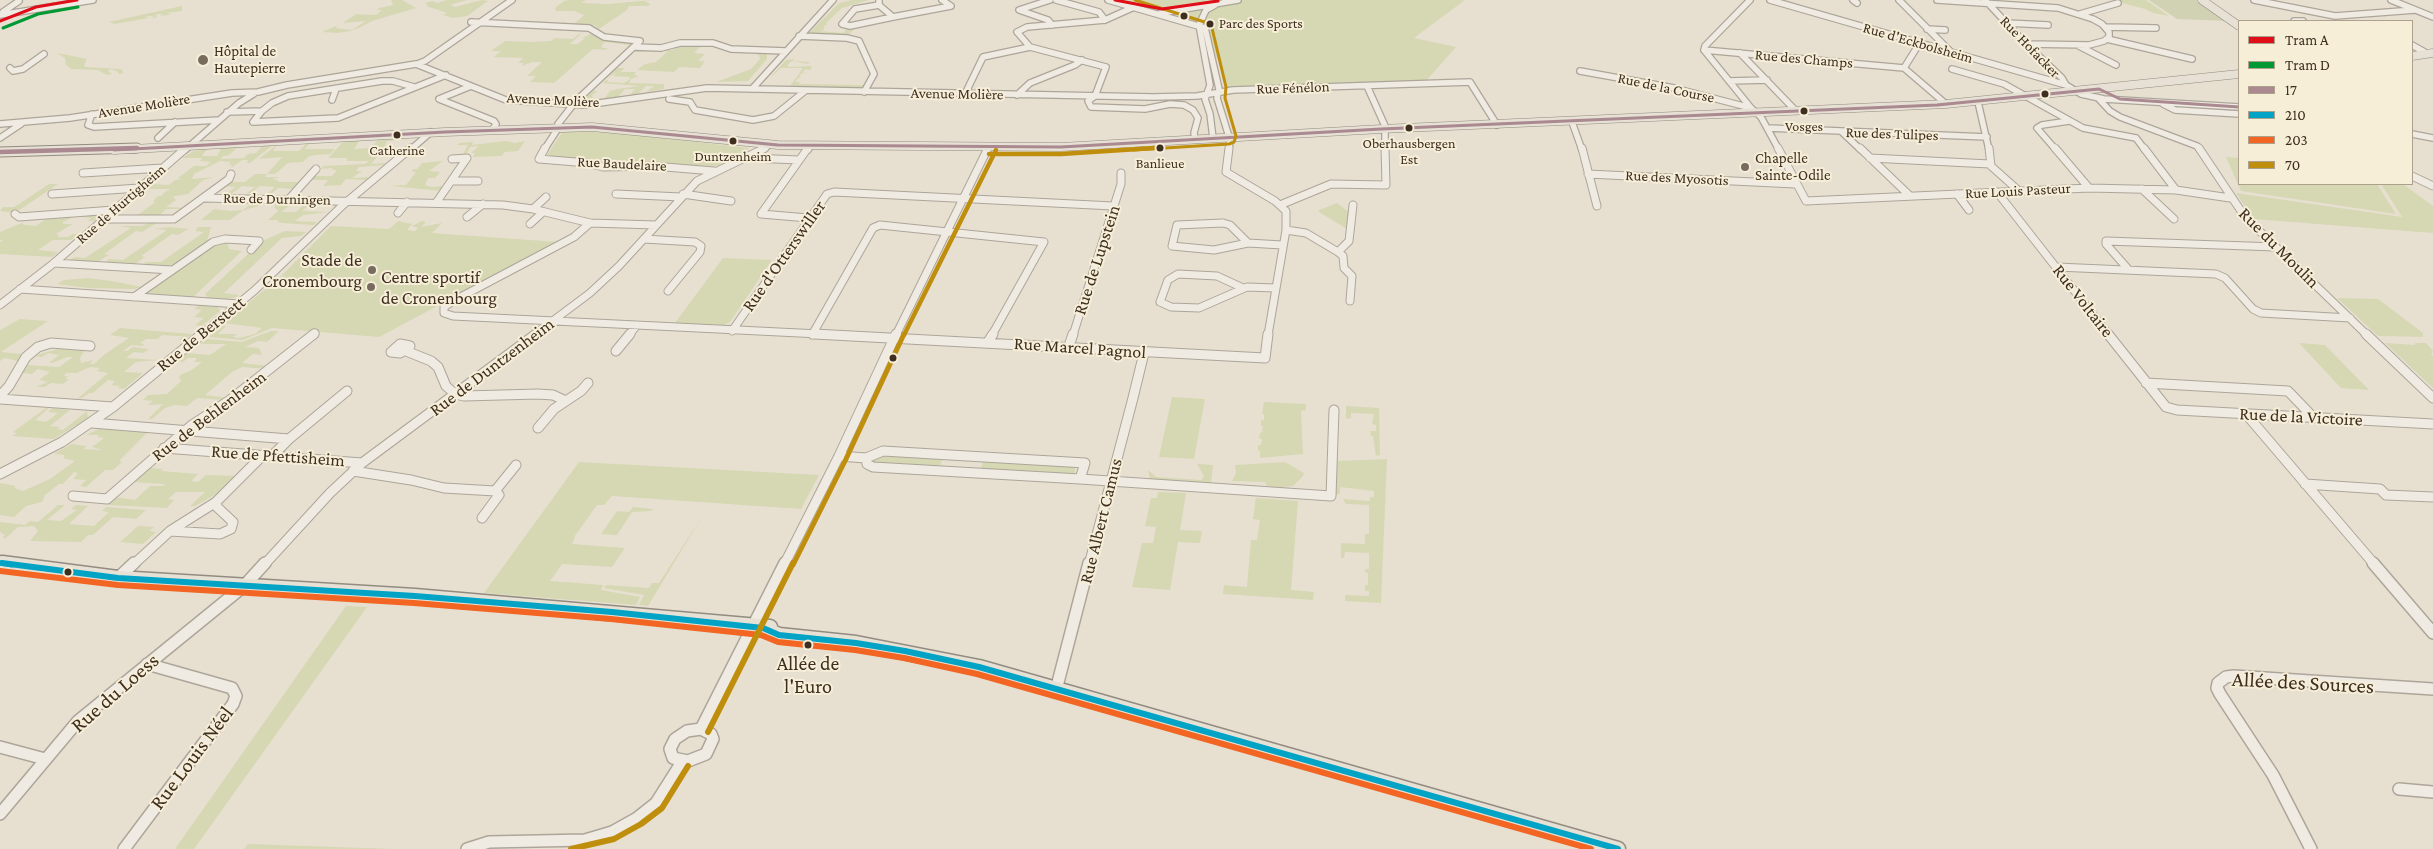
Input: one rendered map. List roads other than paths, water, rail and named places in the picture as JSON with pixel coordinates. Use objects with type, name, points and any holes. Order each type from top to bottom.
[{"type":"main road","points":[[2202,0],[2238,25]]},
{"type":"main road","points":[[2413,56],[2430,54]]},
{"type":"main road","points":[[0,152],[108,150],[557,127],[614,128],[770,144],[1062,147],[1385,129],[1572,122],[1754,110],[1796,112],[1946,104],[2238,74]]},
{"type":"main road","points":[[0,563],[118,578],[416,596],[616,612],[757,628],[779,635],[831,642],[856,643],[979,667],[1618,849]]},
{"type":"street","points":[[1,13],[58,0]]},
{"type":"street","points":[[1,13],[19,1],[27,7],[93,0]]},
{"type":"street","points":[[416,64],[418,60],[502,0]]},
{"type":"street","points":[[416,64],[425,61],[512,0]]},
{"type":"street","points":[[752,89],[833,0]]},
{"type":"street","points":[[893,17],[879,3],[855,9],[842,24],[850,26],[951,6],[942,0]]},
{"type":"street","points":[[1050,0],[1019,10],[1048,20],[1052,25]]},
{"type":"street","points":[[1056,0],[1099,12],[1104,20]]},
{"type":"street","points":[[1108,0],[1199,25],[1206,29],[1218,98],[1229,137],[1225,170],[1227,174],[1280,205],[1286,215],[1286,230],[1274,288],[1265,358]]},
{"type":"street","points":[[1158,14],[1238,0]]},
{"type":"street","points":[[1750,0],[1705,46],[1704,50],[1768,128],[1795,184]]},
{"type":"street","name":"Rue d'Eckbolsheim","points":[[1770,0],[1954,55],[2066,85]]},
{"type":"street","points":[[1900,0],[1926,29],[1954,55]]},
{"type":"street","points":[[1937,0],[2044,3],[2080,14],[2105,27],[2109,32],[2107,39]]},
{"type":"street","points":[[2254,0],[2335,16],[2415,10]]},
{"type":"street","points":[[2391,0],[2433,17]]},
{"type":"street","name":"Rue Hofacker","points":[[1986,2],[2062,78],[2066,85],[2076,91],[2098,98]]},
{"type":"street","points":[[1213,138],[1210,114],[1204,99],[1210,85],[1199,25],[1206,11],[1219,3]]},
{"type":"street","points":[[2080,14],[2118,3]]},
{"type":"street","points":[[1030,47],[1018,34],[1018,30],[1104,20],[1134,7]]},
{"type":"street","points":[[1191,8],[1206,11]]},
{"type":"street","points":[[471,22],[590,28],[603,37],[638,40],[639,43],[602,76],[575,104],[557,127]]},
{"type":"street","points":[[846,38],[864,23]]},
{"type":"street","points":[[2006,23],[2048,24]]},
{"type":"street","points":[[2105,27],[2156,28]]},
{"type":"street","points":[[1926,29],[1945,30]]},
{"type":"street","points":[[799,36],[846,38],[860,43],[874,74],[864,92]]},
{"type":"street","points":[[2026,44],[2078,45],[2094,44],[2107,39],[2192,59]]},
{"type":"street","points":[[634,47],[661,48],[682,43],[716,44],[731,49],[786,51]]},
{"type":"street","points":[[1919,44],[1904,68],[1946,104]]},
{"type":"street","points":[[2078,45],[2116,65]]},
{"type":"street","points":[[2413,46],[2430,54]]},
{"type":"street","points":[[965,94],[983,57],[1030,47],[1106,68],[1095,96],[1088,103],[1096,108],[1150,108],[1174,103],[1187,106],[1195,112],[1198,118],[1194,133],[1195,139]]},
{"type":"street","name":"Rue des Champs","points":[[1704,50],[1904,68]]},
{"type":"street","points":[[1740,53],[1796,112]]},
{"type":"street","points":[[10,68],[13,71],[23,69],[44,54]]},
{"type":"street","points":[[1017,95],[1030,83],[1075,65],[1082,60]]},
{"type":"street","name":"Avenue Molière","points":[[0,124],[15,124],[92,114],[232,93],[258,92],[287,85],[416,64],[510,101],[575,104],[603,103],[707,88],[1095,96],[1176,96],[1218,91]]},
{"type":"street","points":[[1952,69],[2004,84],[2086,130],[2136,138],[2176,190]]},
{"type":"street","name":"Rue de la Course","points":[[1580,71],[1674,88],[1754,110]]},
{"type":"street","points":[[414,87],[386,81],[284,98],[272,102],[253,122],[338,118],[446,75]]},
{"type":"street","points":[[1729,81],[1766,80]]},
{"type":"street","name":"Rue Fénélon","points":[[1218,91],[1470,82],[1497,125]]},
{"type":"street","points":[[471,86],[439,99],[494,121],[496,124],[493,129]]},
{"type":"street","points":[[1280,205],[1331,184],[1386,185],[1385,129],[1367,86]]},
{"type":"street","points":[[332,100],[336,89]]},
{"type":"street","points":[[2099,89],[2120,99]]},
{"type":"street","points":[[668,95],[690,102],[695,110],[753,120],[774,116],[804,91]]},
{"type":"street","name":"Rue de Hurtigheim","points":[[0,310],[48,272],[54,263],[227,112],[241,101],[258,92]]},
{"type":"street","points":[[2098,98],[2238,107]]},
{"type":"street","name":"Rue du Moulin","points":[[2098,98],[2112,113],[2125,120],[2197,146],[2229,193],[2230,198],[2245,217],[2433,398]]},
{"type":"street","points":[[1978,102],[1987,138],[1990,164],[1993,169],[2019,191]]},
{"type":"street","points":[[2161,102],[2173,109],[2238,114]]},
{"type":"street","points":[[227,112],[262,111]]},
{"type":"street","points":[[92,114],[88,123],[92,127],[219,120]]},
{"type":"street","points":[[2068,121],[2042,125],[2037,128],[2088,188]]},
{"type":"street","points":[[158,138],[175,122]]},
{"type":"street","points":[[1572,122],[1580,141],[1597,206]]},
{"type":"street","points":[[0,138],[23,123]]},
{"type":"street","points":[[0,133],[15,124]]},
{"type":"street","name":"Rue Baudelaire","points":[[557,127],[539,159],[588,163],[603,167],[653,166],[714,171]]},
{"type":"street","name":"Rue des Tulipes","points":[[1768,128],[1987,138]]},
{"type":"street","name":"Rue de Berstett","points":[[0,474],[48,450],[92,423],[113,407],[238,304],[350,200],[431,132]]},
{"type":"street","points":[[1842,132],[1910,196]]},
{"type":"street","points":[[2413,134],[2433,138]]},
{"type":"street","name":"Rue de Duntzenheim","points":[[746,158],[760,143]]},
{"type":"street","name":"Rue de Duntzenheim","points":[[244,586],[362,463],[601,284],[644,239],[682,195],[697,182],[714,171],[762,151],[770,144]]},
{"type":"street","points":[[808,218],[761,214],[811,145]]},
{"type":"street","points":[[701,729],[757,628],[946,232],[989,147]]},
{"type":"street","points":[[436,203],[453,181],[467,158],[452,159]]},
{"type":"street","points":[[746,158],[799,160]]},
{"type":"street","points":[[1870,158],[1990,164]]},
{"type":"street","points":[[83,173],[162,168]]},
{"type":"street","points":[[289,199],[316,169]]},
{"type":"street","name":"Rue de Lupstein","points":[[1070,346],[1121,184],[1121,173]]},
{"type":"street","points":[[104,219],[171,220],[180,216],[229,179],[231,174]]},
{"type":"street","name":"Rue des Myosotis","points":[[1588,174],[1795,184]]},
{"type":"street","points":[[2413,176],[2433,186]]},
{"type":"street","points":[[453,181],[478,181]]},
{"type":"street","name":"Rue Louis Pasteur","points":[[1795,184],[1806,201],[2088,188],[2176,190],[2230,198]]},
{"type":"street","points":[[52,194],[140,188]]},
{"type":"street","points":[[2142,189],[2174,219]]},
{"type":"street","name":"Rue d'Otterswiller","points":[[732,330],[823,197],[834,192],[1113,206]]},
{"type":"street","name":"Rue Voltaire","points":[[1997,192],[2164,406],[2169,409]]},
{"type":"street","points":[[616,194],[682,195],[731,201]]},
{"type":"street","points":[[1957,194],[1969,210]]},
{"type":"street","points":[[533,209],[546,197]]},
{"type":"street","name":"Rue de Durningen","points":[[204,198],[483,204],[533,209],[590,223],[656,225]]},
{"type":"street","points":[[398,214],[407,202]]},
{"type":"street","points":[[467,216],[483,204]]},
{"type":"street","points":[[1338,252],[1350,241],[1353,204]]},
{"type":"street","points":[[15,214],[19,217],[37,214],[114,210]]},
{"type":"street","points":[[530,224],[542,212]]},
{"type":"street","name":"Rue Marcel Pagnol","points":[[590,223],[574,237],[452,301],[444,307],[446,315],[674,328],[1070,346],[1141,352],[1265,358]]},
{"type":"street","points":[[1248,243],[1226,223],[1209,225],[1182,224],[1177,226],[1172,246],[1214,250],[1248,243],[1282,245]]},
{"type":"street","points":[[812,334],[873,228],[880,226],[1045,243],[988,342]]},
{"type":"street","points":[[1286,230],[1306,233],[1343,256],[1344,268],[1352,276],[1350,301]]},
{"type":"street","points":[[644,239],[695,242],[701,246],[700,252],[668,291]]},
{"type":"street","points":[[134,297],[216,241],[259,241],[251,250]]},
{"type":"street","points":[[2128,269],[2106,241],[2276,247]]},
{"type":"street","points":[[54,263],[172,270]]},
{"type":"street","points":[[2057,267],[2216,274],[2225,278],[2253,309],[2261,313],[2350,318]]},
{"type":"street","points":[[1243,288],[1217,276],[1178,274],[1168,280],[1160,302],[1171,307],[1199,308],[1243,288],[1274,288]]},
{"type":"street","points":[[24,290],[238,304]]},
{"type":"street","name":"Rue de Hurtigheim","points":[[2,303],[24,290]]},
{"type":"street","points":[[616,351],[637,326]]},
{"type":"street","name":"Rue de Behlenheim","points":[[73,496],[107,499],[185,431],[274,367],[315,333]]},
{"type":"street","points":[[0,397],[9,386],[26,357],[38,347],[51,343],[90,346]]},
{"type":"street","points":[[406,351],[431,361],[438,367],[446,386],[455,394],[464,396],[554,395],[566,401]]},
{"type":"street","name":"Rue Albert Camus","points":[[1056,690],[1143,357],[1141,352]]},
{"type":"street","points":[[538,428],[554,409],[588,383]]},
{"type":"street","points":[[2146,383],[2288,391],[2314,418]]},
{"type":"street","points":[[118,578],[170,531],[216,502],[267,456],[348,391]]},
{"type":"street","points":[[0,397],[113,407]]},
{"type":"street","name":"Rue de la Victoire","points":[[2169,409],[2433,424]]},
{"type":"street","points":[[866,458],[867,464],[873,467],[1110,480],[1331,496],[1334,410]]},
{"type":"street","points":[[2246,414],[2433,633]]},
{"type":"street","name":"Rue de Pfettisheim","points":[[92,423],[289,439]]},
{"type":"street","name":"Rue de Pfettisheim","points":[[164,448],[362,463]]},
{"type":"street","points":[[839,456],[866,458],[874,453],[883,451],[1085,463],[1080,479]]},
{"type":"street","points":[[955,472],[963,456]]},
{"type":"street","points":[[495,491],[516,465]]},
{"type":"street","points":[[353,471],[411,480],[444,488],[495,491],[499,495],[482,518]]},
{"type":"street","points":[[2305,484],[2433,497]]},
{"type":"street","points":[[170,531],[220,534],[231,529],[233,522],[217,507],[216,502]]},
{"type":"street","name":"Rue du Loess","points":[[0,814],[78,721],[244,586]]},
{"type":"street","name":"Rue Louis Néel","points":[[124,849],[236,696],[232,688],[146,664]]},
{"type":"street","name":"Allée des Sources","points":[[2311,849],[2273,775],[2220,694],[2217,688],[2218,683],[2226,677],[2240,677],[2433,689]]},
{"type":"street","points":[[701,729],[711,734],[712,744],[709,749],[700,757],[682,762],[673,758],[670,749],[671,744],[680,734],[687,730],[701,729]]},
{"type":"street","points":[[0,747],[46,759]]},
{"type":"street","points":[[467,849],[489,842],[566,842],[585,840],[612,832],[638,818],[656,803],[682,762]]},
{"type":"street","points":[[2399,789],[2433,792]]},
{"type":"tram line","name":"A","points":[[0,21],[36,7],[77,0]]},
{"type":"tram line","name":"A","points":[[1115,0],[1162,9],[1218,1]]},
{"type":"tram line","points":[[1218,1],[1222,0]]},
{"type":"tram line","name":"D","points":[[3,28],[38,14],[78,7]]},
{"type":"place","name":"Parc des Sports","points":[[1210,24]]},
{"type":"place","name":"Hôpital de Hautepierre","points":[[203,60]]},
{"type":"place","name":"Vosges","points":[[1804,111]]},
{"type":"place","name":"Oberhausbergen Est","points":[[1409,128]]},
{"type":"place","name":"Catherine","points":[[397,135]]},
{"type":"place","name":"Duntzenheim","points":[[733,141]]},
{"type":"place","name":"Banlieue","points":[[1160,148]]},
{"type":"place","name":"Chapelle Sainte-Odile","points":[[1745,167]]},
{"type":"place","name":"Stade de Cronembourg","points":[[372,270]]},
{"type":"place","name":"Centre sportif de Cronenbourg","points":[[371,287]]},
{"type":"place","name":"Allée de l'Euro","points":[[808,645]]}]
